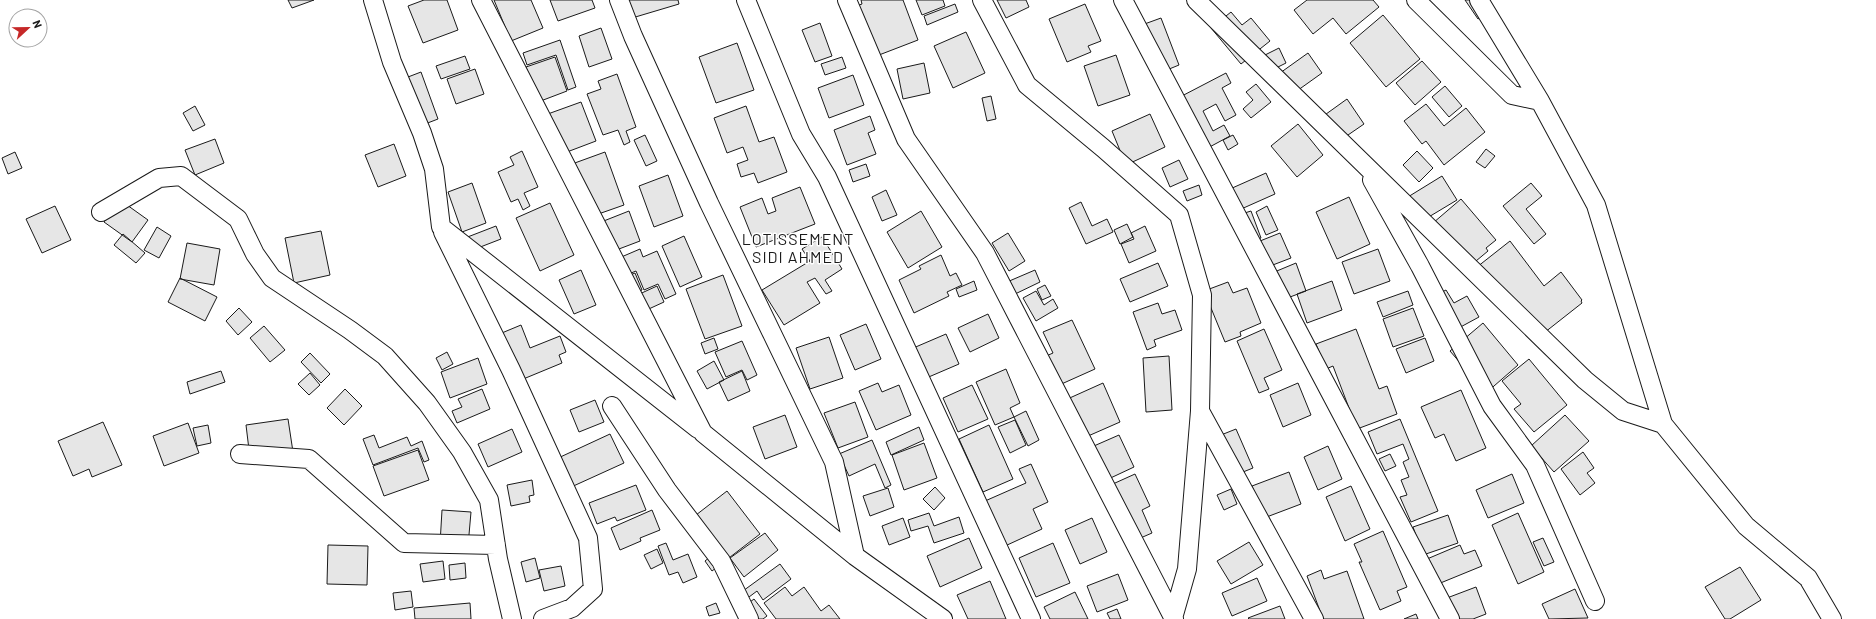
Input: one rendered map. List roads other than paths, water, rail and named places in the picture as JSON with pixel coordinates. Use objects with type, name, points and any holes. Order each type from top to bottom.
[{"type":"street","points":[[373,0],[392,62],[422,133],[434,169],[441,227],[511,370],[588,538],[593,589],[572,608],[543,619]]},
{"type":"street","points":[[481,0],[703,433]]},
{"type":"street","points":[[619,0],[633,36],[709,203],[834,462],[855,556]]},
{"type":"street","points":[[746,0],[801,134],[831,184],[1031,619]]},
{"type":"street","points":[[847,0],[906,139],[985,253],[1173,618]]},
{"type":"street","points":[[982,0],[1027,86],[1103,148],[1179,216],[1202,295],[1200,411],[1187,569],[1173,618]]},
{"type":"street","points":[[1123,0],[1450,619]]},
{"type":"street","points":[[1196,0],[1585,380],[1623,411],[1663,424]]},
{"type":"street","points":[[1416,0],[1512,95],[1540,101]]},
{"type":"street","points":[[1479,0],[1540,101],[1596,205],[1663,424],[1746,526],[1808,578],[1832,619]]},
{"type":"street","points":[[1362,162],[1420,266],[1492,406],[1535,465],[1595,601]]},
{"type":"street","points":[[101,212],[158,178],[182,176],[238,219],[255,254],[272,278],[350,330],[385,356],[427,403],[462,452],[489,500],[496,545],[512,619]]},
{"type":"street","points":[[441,227],[703,433],[855,556],[943,619]]},
{"type":"street","points":[[612,406],[667,490],[721,561],[749,619]]},
{"type":"street","points":[[1200,411],[1314,619]]},
{"type":"street","points":[[240,454],[309,460],[404,543],[496,545]]},
{"type":"district","name":"LOTISSEMENT SIDI AHMED","points":[[798,247]]}]
